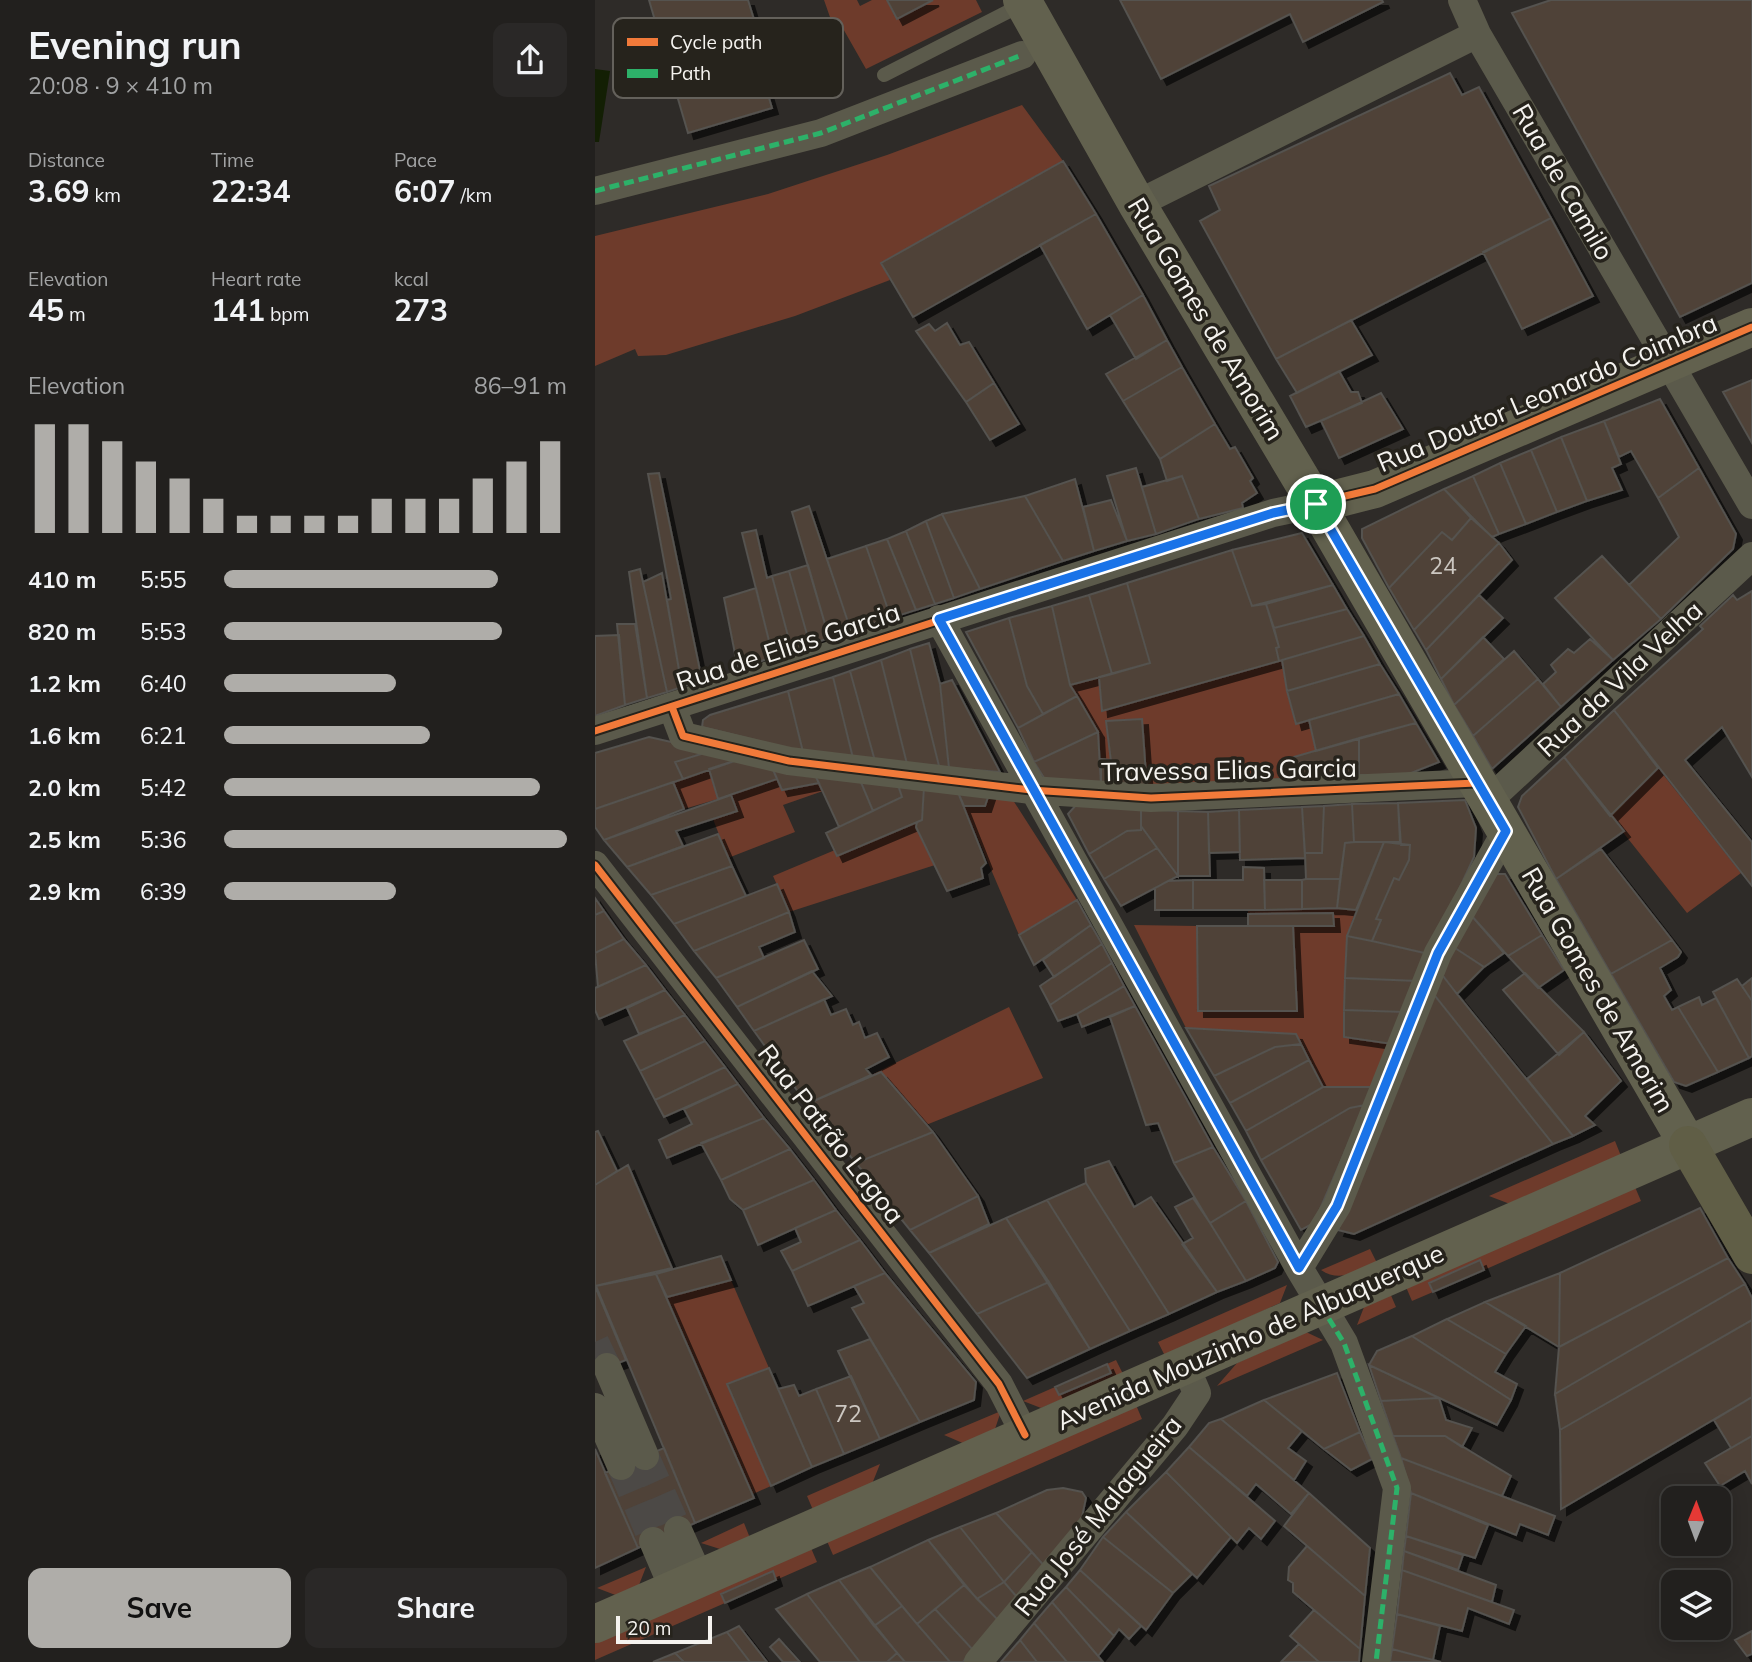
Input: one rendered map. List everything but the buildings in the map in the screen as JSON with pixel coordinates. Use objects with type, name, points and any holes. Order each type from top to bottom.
[{"type":"main road","name":"Rua Gomes de Amorim","points":[[1023,2],[1137,204],[1316,504],[1688,1145]]},
{"type":"main road","name":"Rua Doutor Leonardo Coimbra","points":[[1316,504],[1375,489],[1752,327]]},
{"type":"main road","name":"Avenida Mouzinho de Albuquerque","points":[[595,1625],[1752,1117]]},
{"type":"main road","points":[[1688,1145],[1752,1255]]},
{"type":"street","name":"Rua de Camilo","points":[[1462,0],[1477,34],[1752,505]]},
{"type":"street","points":[[1137,204],[1477,34]]},
{"type":"street","points":[[595,191],[821,133],[1022,55]]},
{"type":"street","name":"Rua de Elias Garcia","points":[[595,731],[1273,513],[1316,504]]},
{"type":"street","name":"Rua da Vila Velha","points":[[1299,1268],[1337,1206],[1438,953],[1490,805],[1752,556]]},
{"type":"street","points":[[939,619],[1031,790],[1343,1343],[1397,1488],[1375,1662]]},
{"type":"street","name":"Travessa Elias Garcia","points":[[672,707],[683,736],[789,761],[1031,790],[1151,798],[1490,805]]},
{"type":"street","name":"Rua Patrão Lagoa","points":[[595,864],[999,1384],[1025,1435]]},
{"type":"street","name":"Rua José Malagueira","points":[[978,1662],[1175,1426],[1197,1393],[1185,1365]]},
{"type":"street","points":[[595,1407],[633,1461],[607,1367]]},
{"type":"street","points":[[666,1536],[687,1584]]},
{"type":"lane","points":[[884,75],[1023,2]]},
{"type":"shaded area","points":[[824,0],[857,0],[860,6],[872,0],[887,0],[897,19],[933,0],[976,0],[982,12],[866,69],[843,29],[843,18],[830,18]]},
{"type":"shaded area","points":[[595,69],[610,71],[599,142],[595,142]]},
{"type":"shaded area","points":[[1022,105],[1063,161],[881,263],[890,280],[795,316],[666,355],[638,356],[635,349],[595,366],[595,236],[768,194],[887,155]]},
{"type":"shaded area","points":[[1282,660],[1296,724],[1309,720],[1316,751],[1294,757],[1297,777],[1147,789],[1142,720],[1106,722],[1111,760],[1101,759],[1098,732],[1070,685],[1099,677],[1102,710]]},
{"type":"shaded area","points":[[1658,768],[1741,873],[1687,913],[1610,816]]},
{"type":"shaded area","points":[[709,769],[718,799],[684,809],[673,782]]},
{"type":"shaded area","points":[[777,779],[782,790],[819,783],[823,791],[783,805],[795,832],[728,858],[713,819],[736,811],[731,795]]},
{"type":"shaded area","points":[[989,794],[1011,797],[1077,900],[1019,935],[964,806],[985,805]]},
{"type":"shaded area","points":[[917,822],[935,865],[789,912],[773,876],[835,850]]},
{"type":"shaded area","points":[[1248,910],[1356,910],[1347,936],[1344,1037],[1392,1044],[1372,1087],[1323,1087],[1296,1034],[1186,1028],[1134,925],[1197,926],[1198,1011],[1296,1011],[1293,926],[1333,926],[1333,914],[1248,914]]},
{"type":"shaded area","points":[[1009,1007],[1043,1078],[926,1125],[881,1072],[871,1075]]},
{"type":"shaded area","points":[[1615,1141],[1621,1156],[1510,1204],[1489,1196]]},
{"type":"shaded area","points":[[1635,1187],[1641,1201],[1484,1270],[1480,1261],[1429,1283],[1433,1292],[1412,1301],[1406,1287]]},
{"type":"shaded area","points":[[1370,1249],[1377,1263],[1342,1276],[1321,1270]]},
{"type":"shaded area","points":[[731,1280],[769,1368],[771,1486],[753,1494],[667,1297]]},
{"type":"shaded area","points":[[1287,1285],[1280,1303],[1165,1356],[1158,1342]]},
{"type":"shaded area","points":[[1390,1293],[1396,1307],[1357,1325],[1364,1307]]},
{"type":"shaded area","points":[[1306,1332],[1323,1340],[1217,1386],[1237,1363]]},
{"type":"shaded area","points":[[1116,1360],[1123,1374],[1041,1408],[1023,1401],[1055,1387],[1060,1395],[1110,1373],[1107,1364]]},
{"type":"shaded area","points":[[1136,1405],[1142,1419],[833,1555],[827,1541]]},
{"type":"shaded area","points":[[1001,1411],[995,1429],[965,1444],[944,1435]]},
{"type":"shaded area","points":[[880,1464],[872,1484],[813,1510],[807,1496]]},
{"type":"shaded area","points":[[744,1523],[750,1538],[720,1549],[701,1543]]},
{"type":"shaded area","points":[[811,1548],[817,1562],[776,1580],[772,1572],[722,1593],[725,1603],[595,1660],[595,1643]]},
{"type":"shaded area","points":[[646,1567],[639,1585],[618,1596],[597,1588]]},
{"type":"tunnel","points":[[595,1342],[607,1367]]},
{"type":"tunnel","points":[[645,1456],[678,1530]]},
{"type":"tunnel","points":[[621,1466],[653,1541]]},
{"type":"marked path","points":[[595,191],[821,133],[1022,55]]},
{"type":"marked path","points":[[1299,1268],[1337,1206],[1438,953],[1506,831]]},
{"type":"marked path","points":[[1321,1306],[1344,1343],[1397,1488],[1376,1662]]},
{"type":"cycle path","points":[[595,731],[1273,513],[1375,489],[1752,327]]},
{"type":"cycle path","points":[[672,707],[683,736],[789,761],[1031,790],[1151,798],[1476,783]]},
{"type":"cycle path","points":[[595,865],[999,1384],[1025,1435]]},
{"type":"route","points":[[1316,504],[1506,831],[1438,953],[1337,1206],[1299,1268],[1031,790],[939,619],[1273,513],[1316,504]]}]
